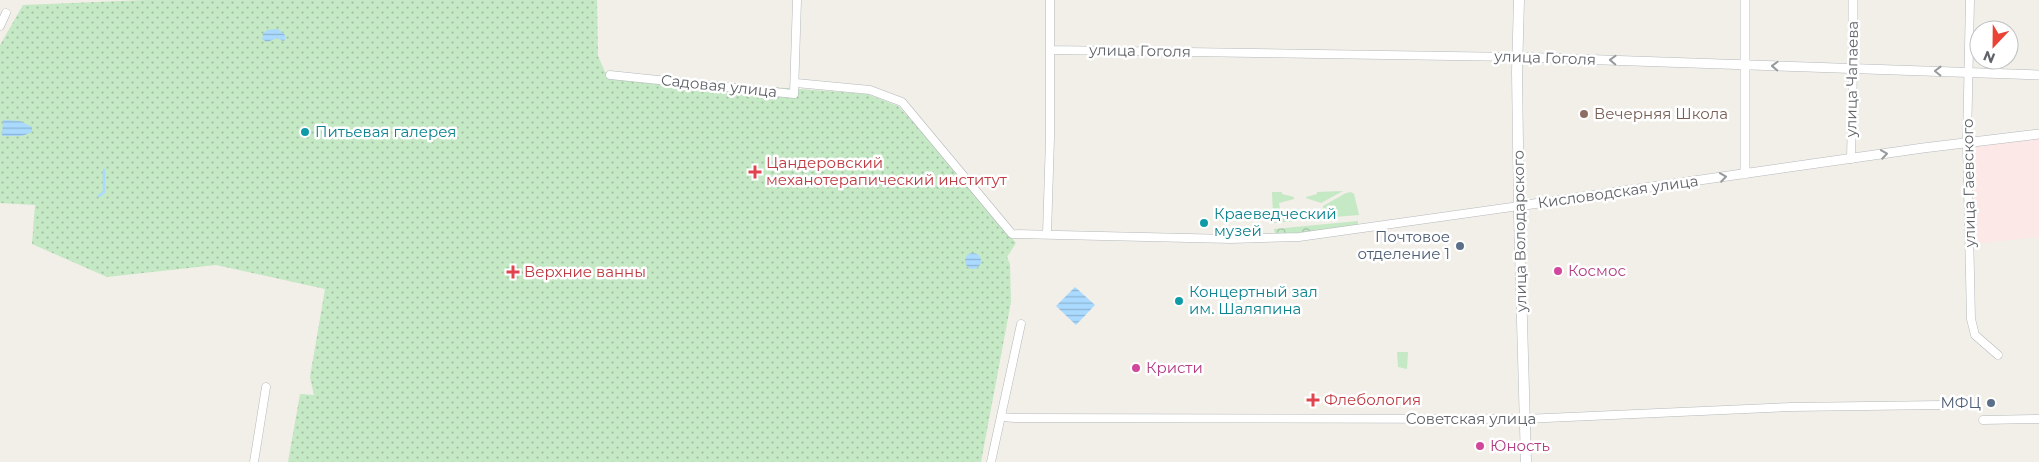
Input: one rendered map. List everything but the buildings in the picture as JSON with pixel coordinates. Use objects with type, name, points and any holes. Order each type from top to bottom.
[{"type":"main road","name":"улица Володарского","points":[[1519,0],[1517,57],[1519,206],[1526,462]]},
{"type":"street","name":"Садовая улица","points":[[610,75],[794,94],[796,83],[797,0]]},
{"type":"street","points":[[1047,234],[1050,0]]},
{"type":"street","points":[[1745,0],[1746,174]]},
{"type":"street","name":"улица Чапаева","points":[[1851,159],[1853,0]]},
{"type":"street","name":"улица Гаевского","points":[[1970,0],[1967,142],[1971,319],[1975,334],[1998,355]]},
{"type":"street","points":[[0,26],[6,13]]},
{"type":"street","name":"улица Гоголя","points":[[1050,50],[1517,57],[2039,75]]},
{"type":"street","name":"Кисловодская улица","points":[[796,83],[870,90],[902,102],[1012,234],[1231,239],[1299,237],[1967,142],[2039,134]]},
{"type":"street","points":[[991,462],[1021,324]]},
{"type":"street","points":[[254,462],[266,387]]},
{"type":"street","name":"Советская улица","points":[[1001,417],[1524,419],[1791,407],[1942,405]]},
{"type":"street","points":[[1983,420],[2039,419]]},
{"type":"shaded area","points":[[2039,138],[2039,237],[1976,244],[1973,147]]},
{"type":"green space","points":[[146,0],[597,0],[598,56],[605,72],[867,94],[898,106],[937,148],[1016,243],[1007,257],[1010,264],[1011,302],[981,462],[288,462],[300,394],[314,395],[310,377],[325,289],[216,265],[107,277],[32,244],[35,205],[0,203],[0,45],[23,5]]},
{"type":"green space","points":[[1343,191],[1321,203],[1306,198],[1317,194],[1317,192]]},
{"type":"green space","points":[[1272,192],[1282,192],[1282,194],[1294,197],[1294,199],[1279,203],[1280,209],[1273,215]]},
{"type":"green space","points":[[1351,192],[1354,194],[1359,215],[1334,217],[1323,208],[1323,206]]},
{"type":"green space","points":[[1283,211],[1295,217],[1295,221],[1274,223],[1279,213]]},
{"type":"green space","points":[[1358,221],[1358,225],[1298,233],[1275,234],[1274,229]]},
{"type":"green space","points":[[1397,352],[1408,352],[1407,369],[1398,367]]},
{"type":"water","points":[[278,29],[285,35],[285,40],[277,38],[267,42],[262,39],[263,34],[267,30]]},
{"type":"water","points":[[3,120],[20,121],[32,127],[32,132],[22,136],[2,136]]},
{"type":"water","points":[[973,253],[979,255],[981,261],[979,267],[973,269],[967,267],[965,261],[967,255]]},
{"type":"water","points":[[1075,287],[1095,305],[1076,325],[1056,306]]},
{"type":"waterway","points":[[99,196],[104,192],[104,170]]},
{"type":"place","name":"Вечерняя Школа","points":[[1584,114]]},
{"type":"place","name":"Питьевая галерея","points":[[305,132]]},
{"type":"place","name":"Цандеровский механотерапический институт","points":[[755,172]]},
{"type":"place","name":"Краеведческий музей","points":[[1204,223]]},
{"type":"place","name":"Почтовое отделение 1","points":[[1460,246]]},
{"type":"place","name":"Космос","points":[[1558,271]]},
{"type":"place","name":"Верхние ванны","points":[[513,272]]},
{"type":"place","name":"Концертный зал им. Шаляпина","points":[[1179,301]]},
{"type":"place","name":"Кристи","points":[[1136,368]]},
{"type":"place","name":"Флебология","points":[[1313,400]]},
{"type":"place","name":"МФЦ","points":[[1991,403]]},
{"type":"place","name":"Юность","points":[[1480,446]]}]
